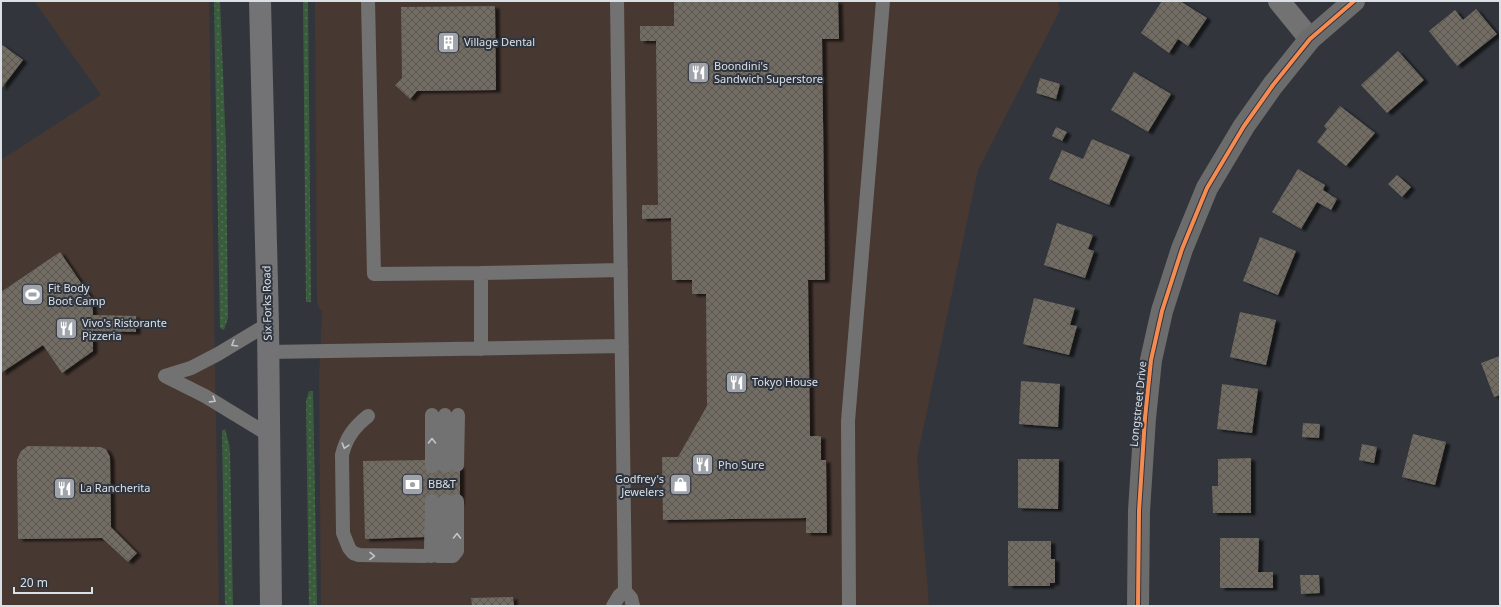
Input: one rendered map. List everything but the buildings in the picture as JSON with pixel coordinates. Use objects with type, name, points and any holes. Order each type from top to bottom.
[{"type":"main road","name":"Six Forks Road","points":[[260,1],[268,324],[271,606]]},
{"type":"street","points":[[1279,1],[1310,39]]},
{"type":"street","name":"Longstreet Drive","points":[[1138,606],[1139,511],[1144,418],[1151,360],[1162,311],[1182,249],[1207,188],[1244,126],[1273,85],[1310,39],[1354,1]]},
{"type":"lane","points":[[368,1],[374,274],[621,270]]},
{"type":"lane","points":[[617,1],[625,591],[631,598],[633,606]]},
{"type":"lane","points":[[849,606],[848,421],[883,1]]},
{"type":"lane","points":[[481,273],[481,348]]},
{"type":"lane","points":[[268,324],[218,354],[191,368],[165,376],[205,396],[269,435]]},
{"type":"lane","points":[[268,352],[622,346]]},
{"type":"lane","points":[[445,415],[445,466],[445,415]]},
{"type":"lane","points":[[368,416],[351,432],[345,443],[342,455],[343,533],[345,541],[353,553],[359,555],[432,556],[452,556],[456,553],[445,501],[429,554],[432,556]]},
{"type":"lane","points":[[613,606],[619,596],[625,591]]},
{"type":"shaded area","points":[[34,1],[209,1],[219,606],[1,606],[1,160],[101,95]]},
{"type":"shaded area","points":[[315,1],[1058,1],[1060,10],[978,170],[917,458],[929,606],[321,606],[319,378],[322,311],[318,306],[317,299]]},
{"type":"green space","points":[[214,1],[220,1],[226,148],[228,318],[224,330],[220,328]]},
{"type":"green space","points":[[303,1],[308,1],[311,302],[306,302]]},
{"type":"green space","points":[[309,391],[313,391],[317,606],[309,606],[306,401]]},
{"type":"green space","points":[[225,429],[230,453],[233,606],[225,606],[222,431]]},
{"type":"cycle path","points":[[1138,606],[1139,511],[1145,418],[1151,360],[1162,311],[1182,249],[1207,188],[1244,126],[1273,85],[1310,39],[1354,1]]},
{"type":"place","name":"Village Dental","points":[[449,42]]},
{"type":"place","name":"Boondini's Sandwich Superstore","points":[[698,72]]},
{"type":"place","name":"Fit Body Boot Camp","points":[[32,294]]},
{"type":"place","name":"Vivo's Ristorante Pizzeria","points":[[66,329]]},
{"type":"place","name":"Tokyo House","points":[[736,382]]},
{"type":"place","name":"Pho Sure","points":[[702,465]]},
{"type":"place","name":"BB&T","points":[[412,484]]},
{"type":"place","name":"Godfrey's Jewelers","points":[[680,485]]},
{"type":"place","name":"La Rancherita","points":[[64,488]]}]
